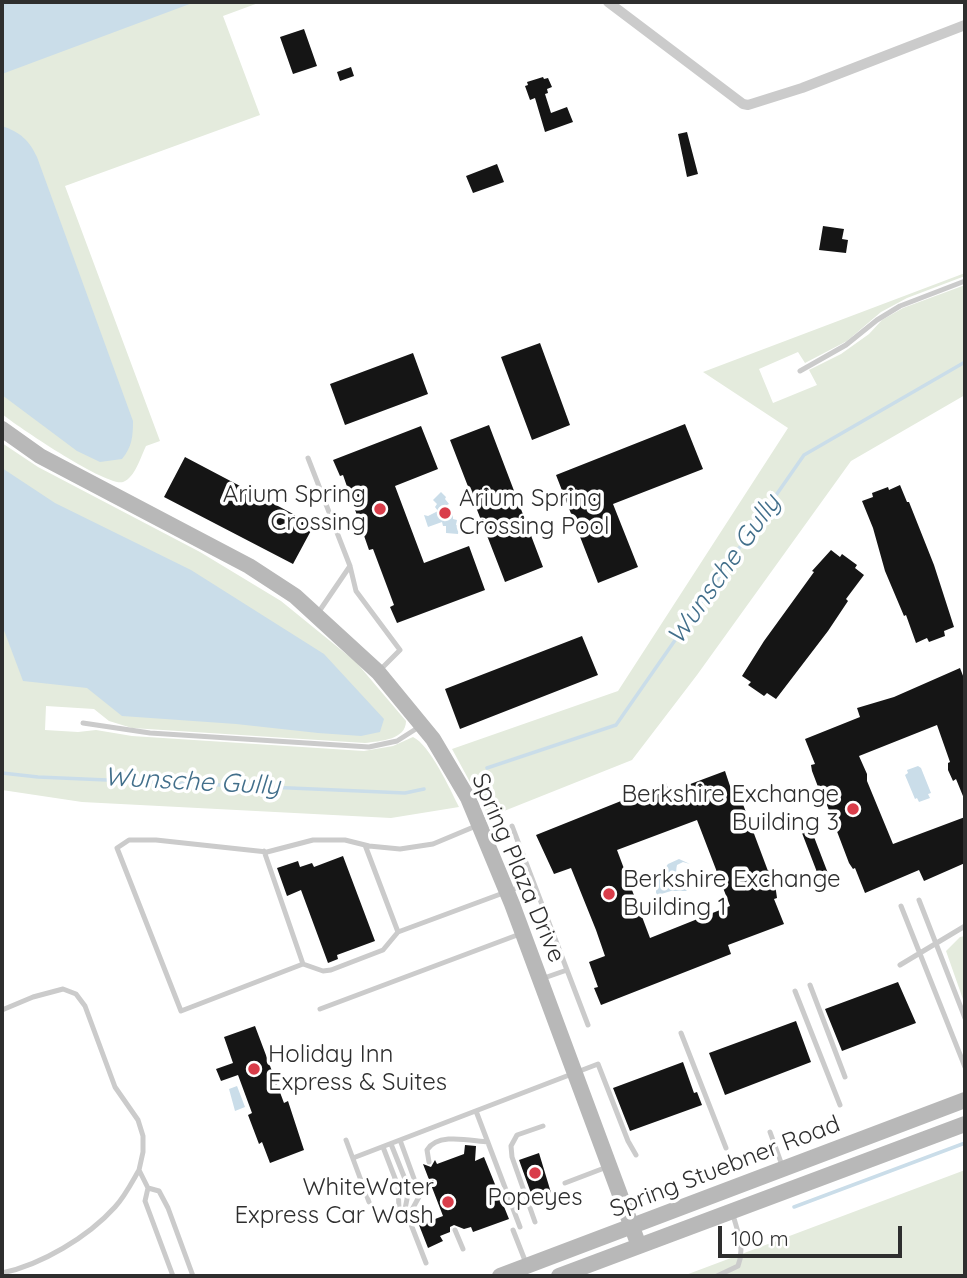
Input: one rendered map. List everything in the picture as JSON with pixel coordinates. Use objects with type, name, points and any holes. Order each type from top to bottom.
[{"type":"street","points":[[608,2],[743,104],[748,105],[802,88],[965,25]]},
{"type":"street","name":"Spring Plaza Drive","points":[[2,429],[40,456],[261,573],[317,614],[378,672],[433,739],[468,798],[507,892],[639,1246]]},
{"type":"street","name":"Spring Stuebner Road","points":[[500,1276],[965,1100]]},
{"type":"street","name":"Spring Stuebner Road","points":[[559,1276],[965,1124]]},
{"type":"lane","points":[[800,372],[846,345],[877,320],[901,306],[965,281]]},
{"type":"lane","points":[[308,458],[350,566],[356,591],[400,650],[378,672]]},
{"type":"lane","points":[[317,614],[350,566]]},
{"type":"lane","points":[[83,723],[150,733],[369,747],[397,741],[421,725]]},
{"type":"lane","points":[[479,824],[433,844],[400,849],[345,840],[313,840],[264,851],[130,840],[117,848],[181,1011],[303,964],[323,971],[331,970],[383,950],[398,932],[533,882]]},
{"type":"lane","points":[[512,826],[588,1025]]},
{"type":"lane","points":[[365,845],[398,932]]},
{"type":"lane","points":[[264,851],[303,964]]},
{"type":"lane","points":[[919,900],[965,1018]]},
{"type":"lane","points":[[901,906],[965,1067]]},
{"type":"lane","points":[[900,965],[965,926]]},
{"type":"lane","points":[[320,1009],[523,933]]},
{"type":"lane","points":[[541,979],[567,970]]},
{"type":"lane","points":[[810,985],[845,1077]]},
{"type":"lane","points":[[2,1010],[33,997],[63,989],[76,994],[85,1006],[115,1087],[138,1120],[143,1136],[139,1170],[116,1207],[85,1234],[52,1255],[2,1273]]},
{"type":"lane","points":[[795,991],[840,1105]]},
{"type":"lane","points":[[681,1033],[726,1148]]},
{"type":"lane","points":[[353,1158],[598,1064],[636,1155]]},
{"type":"lane","points":[[476,1111],[527,1266]]},
{"type":"lane","points":[[536,1222],[512,1157],[512,1146],[517,1135],[544,1126]]},
{"type":"lane","points":[[770,1132],[783,1169]]},
{"type":"lane","points":[[345,1139],[369,1202]]},
{"type":"lane","points":[[429,1162],[427,1150],[430,1144],[445,1139],[488,1142]]},
{"type":"lane","points":[[400,1140],[420,1195],[408,1217]]},
{"type":"lane","points":[[391,1144],[409,1189],[405,1209],[426,1263]]},
{"type":"lane","points":[[383,1147],[399,1193],[399,1209],[408,1217]]},
{"type":"lane","points":[[565,1183],[610,1166]]},
{"type":"lane","points":[[139,1170],[148,1188],[145,1201],[173,1276]]},
{"type":"lane","points":[[148,1188],[159,1191],[193,1276]]},
{"type":"lane","points":[[717,1276],[738,1266],[742,1255],[732,1212]]},
{"type":"lane","points":[[455,1230],[463,1249]]},
{"type":"shaded area","points":[[2,2],[261,2],[223,16],[260,115],[65,186],[160,441],[146,446],[134,471],[123,482],[114,481],[82,466],[2,414]]},
{"type":"shaded area","points":[[965,273],[965,276],[907,298],[881,312],[847,341],[805,363],[798,352],[759,369],[773,403],[817,385],[809,370],[841,354],[869,334],[882,320],[903,308],[965,285],[965,395],[851,461],[697,675],[632,760],[489,817],[452,749],[618,691],[788,428],[703,372]]},
{"type":"shaded area","points":[[2,443],[38,467],[200,552],[281,601],[356,662],[406,721],[402,732],[397,736],[365,743],[132,728],[109,721],[94,709],[46,706],[45,730],[96,730],[132,736],[364,751],[393,746],[413,737],[433,758],[459,807],[391,818],[82,802],[2,790]]},
{"type":"shaded area","points":[[965,936],[965,1005],[946,951],[960,937]]},
{"type":"shaded area","points":[[965,1170],[965,1276],[683,1276]]},
{"type":"water","points":[[2,2],[195,2],[2,74]]},
{"type":"water","points":[[2,126],[23,137],[37,157],[133,421],[131,441],[122,459],[100,462],[77,451],[2,395]]},
{"type":"water","points":[[2,468],[55,503],[191,570],[324,654],[384,719],[380,732],[361,736],[122,716],[87,688],[23,681],[2,625]]},
{"type":"water","name":"Arium Spring Crossing Pool","points":[[441,492],[453,512],[453,519],[457,520],[458,534],[446,533],[446,526],[443,526],[442,522],[428,527],[424,515],[438,511],[433,500]]},
{"type":"water","points":[[918,766],[931,793],[928,794],[930,798],[919,802],[915,799],[905,775],[907,770]]},
{"type":"water","points":[[679,859],[690,864],[683,862],[677,865],[678,878],[683,885],[690,884],[695,872],[693,885],[686,891],[671,891],[658,895],[656,884],[650,877]]},
{"type":"water","points":[[237,1086],[245,1107],[235,1111],[229,1089]]},
{"type":"building","points":[[304,29],[317,66],[293,74],[280,37]]},
{"type":"building","points":[[351,67],[354,76],[340,81],[337,72]]},
{"type":"building","points":[[548,78],[552,87],[547,89],[548,93],[545,94],[551,113],[567,107],[573,122],[545,132],[535,98],[530,100],[525,86],[528,85],[527,82]]},
{"type":"building","points":[[687,132],[698,174],[687,177],[678,134]]},
{"type":"building","points":[[497,164],[504,182],[473,193],[466,176]]},
{"type":"building","points":[[823,226],[844,229],[842,239],[848,240],[846,253],[819,250]]},
{"type":"building","points":[[540,343],[570,425],[532,440],[501,357]]},
{"type":"building","points":[[413,353],[428,394],[345,425],[330,384]]},
{"type":"building","points":[[685,424],[703,469],[613,504],[638,567],[598,583],[556,475]]},
{"type":"building","points":[[489,425],[543,567],[505,582],[450,440]]},
{"type":"building","name":"Arium Spring Crossing","points":[[421,426],[438,469],[395,486],[424,563],[469,546],[485,590],[397,623],[390,607],[394,605],[373,549],[369,550],[343,475],[340,476],[333,460]]},
{"type":"building","points":[[185,457],[314,525],[293,564],[164,497]]},
{"type":"building","points":[[900,485],[934,565],[954,627],[944,631],[945,636],[929,642],[927,638],[916,643],[885,571],[862,501],[873,497],[872,493]]},
{"type":"building","points":[[831,550],[857,565],[855,568],[864,575],[846,599],[848,601],[828,631],[776,699],[767,693],[764,696],[748,685],[751,682],[742,676],[814,572],[812,571]]},
{"type":"building","points":[[582,636],[598,675],[460,729],[445,689]]},
{"type":"building","points":[[960,668],[965,681],[965,801],[956,779],[953,781],[948,770],[950,762],[937,725],[859,756],[893,844],[965,817],[965,863],[924,881],[919,870],[865,893],[855,868],[849,863],[820,792],[812,771],[811,765],[815,764],[805,739],[860,717],[857,708],[894,697]]},
{"type":"building","name":"Berkshire Exchange Building 1","points":[[725,771],[733,795],[737,794],[741,799],[768,871],[770,870],[777,898],[774,899],[784,924],[728,945],[731,954],[601,1005],[594,988],[598,987],[589,962],[605,956],[596,930],[571,868],[554,874],[536,835],[666,783],[669,792]],"holes":[[[697,820],[730,906],[650,938],[617,850]]]},
{"type":"building","points":[[811,829],[829,876],[820,880],[802,833]]},
{"type":"building","points":[[343,856],[375,941],[337,955],[338,959],[328,963],[301,890],[287,896],[277,868],[298,861],[300,867],[312,863],[314,867]]},
{"type":"building","points":[[898,982],[916,1023],[842,1051],[825,1009]]},
{"type":"building","points":[[796,1021],[811,1062],[725,1095],[709,1053]]},
{"type":"building","name":"Holiday Inn Express & Suites","points":[[255,1026],[284,1103],[288,1101],[304,1150],[270,1163],[248,1115],[252,1113],[238,1075],[221,1081],[216,1069],[233,1063],[224,1037]]},
{"type":"building","points":[[683,1062],[694,1093],[697,1092],[702,1105],[630,1131],[613,1088]]},
{"type":"building","points":[[465,1145],[476,1146],[475,1161],[484,1157],[509,1219],[473,1232],[471,1227],[464,1229],[454,1225],[450,1227],[450,1232],[440,1236],[443,1241],[428,1248],[419,1225],[443,1216],[423,1164],[431,1167],[435,1160],[437,1164],[464,1154]]},
{"type":"building","name":"Popeyes","points":[[539,1153],[552,1196],[539,1204],[536,1195],[532,1196],[519,1160]]},
{"type":"waterway","name":"Wunsche Gully","points":[[487,768],[616,725],[804,455],[965,362]]},
{"type":"waterway","name":"Wunsche Gully","points":[[2,773],[38,777],[405,793],[424,789]]},
{"type":"waterway","points":[[794,1207],[965,1143]]},
{"type":"place","name":"Arium Spring Crossing","points":[[380,509]]},
{"type":"place","name":"Arium Spring Crossing Pool","points":[[445,513]]},
{"type":"place","name":"Berkshire Exchange Building 3","points":[[853,809]]},
{"type":"place","name":"Berkshire Exchange Building 1","points":[[609,894]]},
{"type":"place","name":"Holiday Inn Express & Suites","points":[[254,1069]]},
{"type":"place","name":"Popeyes","points":[[535,1173]]},
{"type":"place","name":"WhiteWater Express Car Wash","points":[[448,1202]]}]
